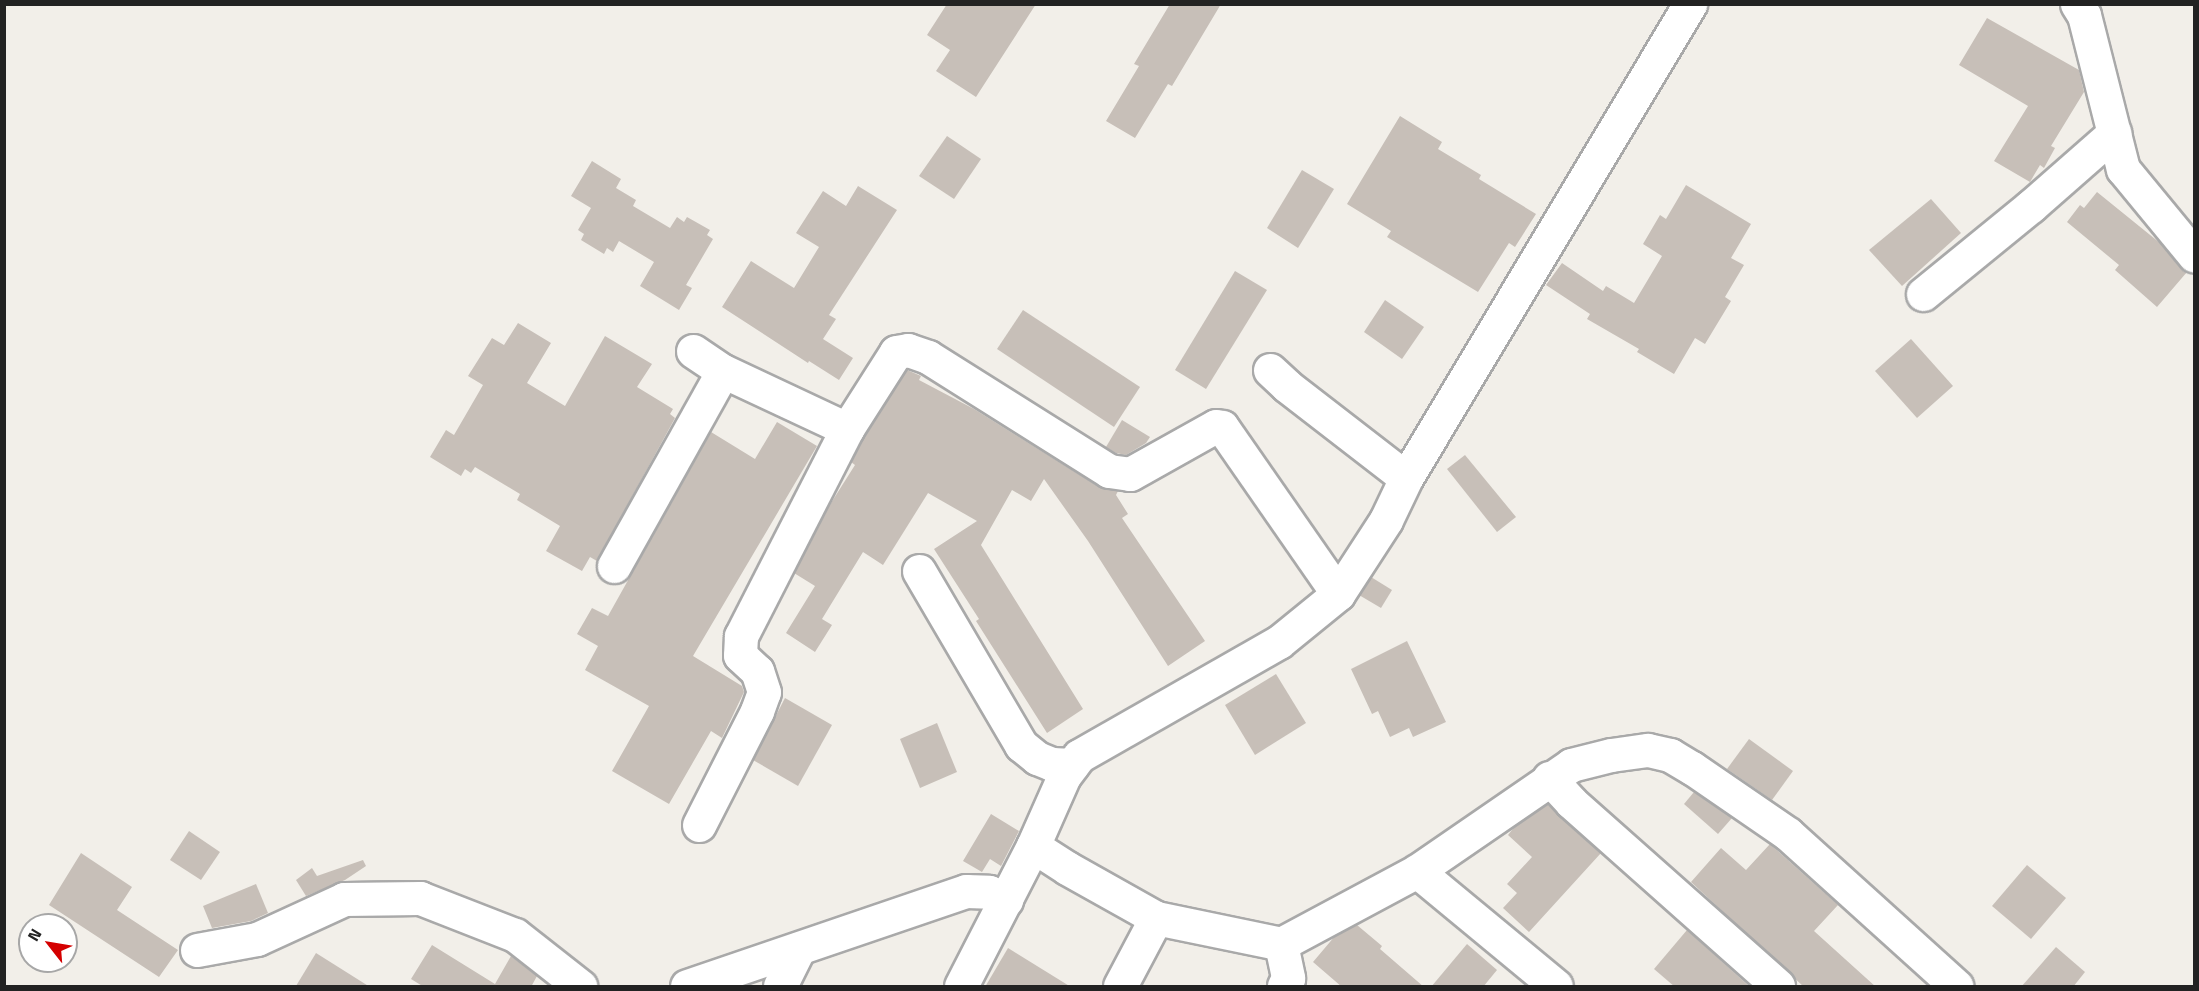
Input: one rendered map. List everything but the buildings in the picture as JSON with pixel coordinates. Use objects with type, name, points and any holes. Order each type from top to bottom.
[{"type":"street","points":[[961,987],[1033,846],[1068,771],[1079,756],[1279,642],[1338,594],[1386,520],[1406,478],[1690,4]]},
{"type":"street","points":[[2077,4],[2084,15],[2123,169],[2194,255]]},
{"type":"street","points":[[1923,294],[2031,206],[2114,133]]},
{"type":"street","points":[[699,825],[757,711],[764,692],[757,671],[740,655],[741,636],[847,429],[896,351],[908,350],[928,357],[1108,471],[1130,474],[1216,426],[1222,427],[1338,594]]},
{"type":"street","points":[[693,351],[723,371],[847,429]]},
{"type":"street","points":[[1270,370],[1287,386],[1406,478]]},
{"type":"street","points":[[614,566],[723,371]]},
{"type":"street","points":[[919,571],[1021,745],[1037,758],[1068,771]]},
{"type":"street","points":[[1033,846],[1066,868],[1156,918],[1281,944],[1418,871],[1549,778],[1571,765],[1611,755],[1648,750],[1670,755],[1788,834],[1956,987]]},
{"type":"street","points":[[1549,778],[1571,802],[1778,987]]},
{"type":"street","points":[[1418,871],[1556,987]]},
{"type":"street","points":[[687,987],[966,891],[989,891],[1006,900]]},
{"type":"street","points":[[198,950],[257,939],[344,899],[420,898],[515,935],[580,987]]},
{"type":"street","points":[[1120,987],[1156,918]]},
{"type":"street","points":[[1281,944],[1290,984]]},
{"type":"street","points":[[780,987],[799,948]]}]
